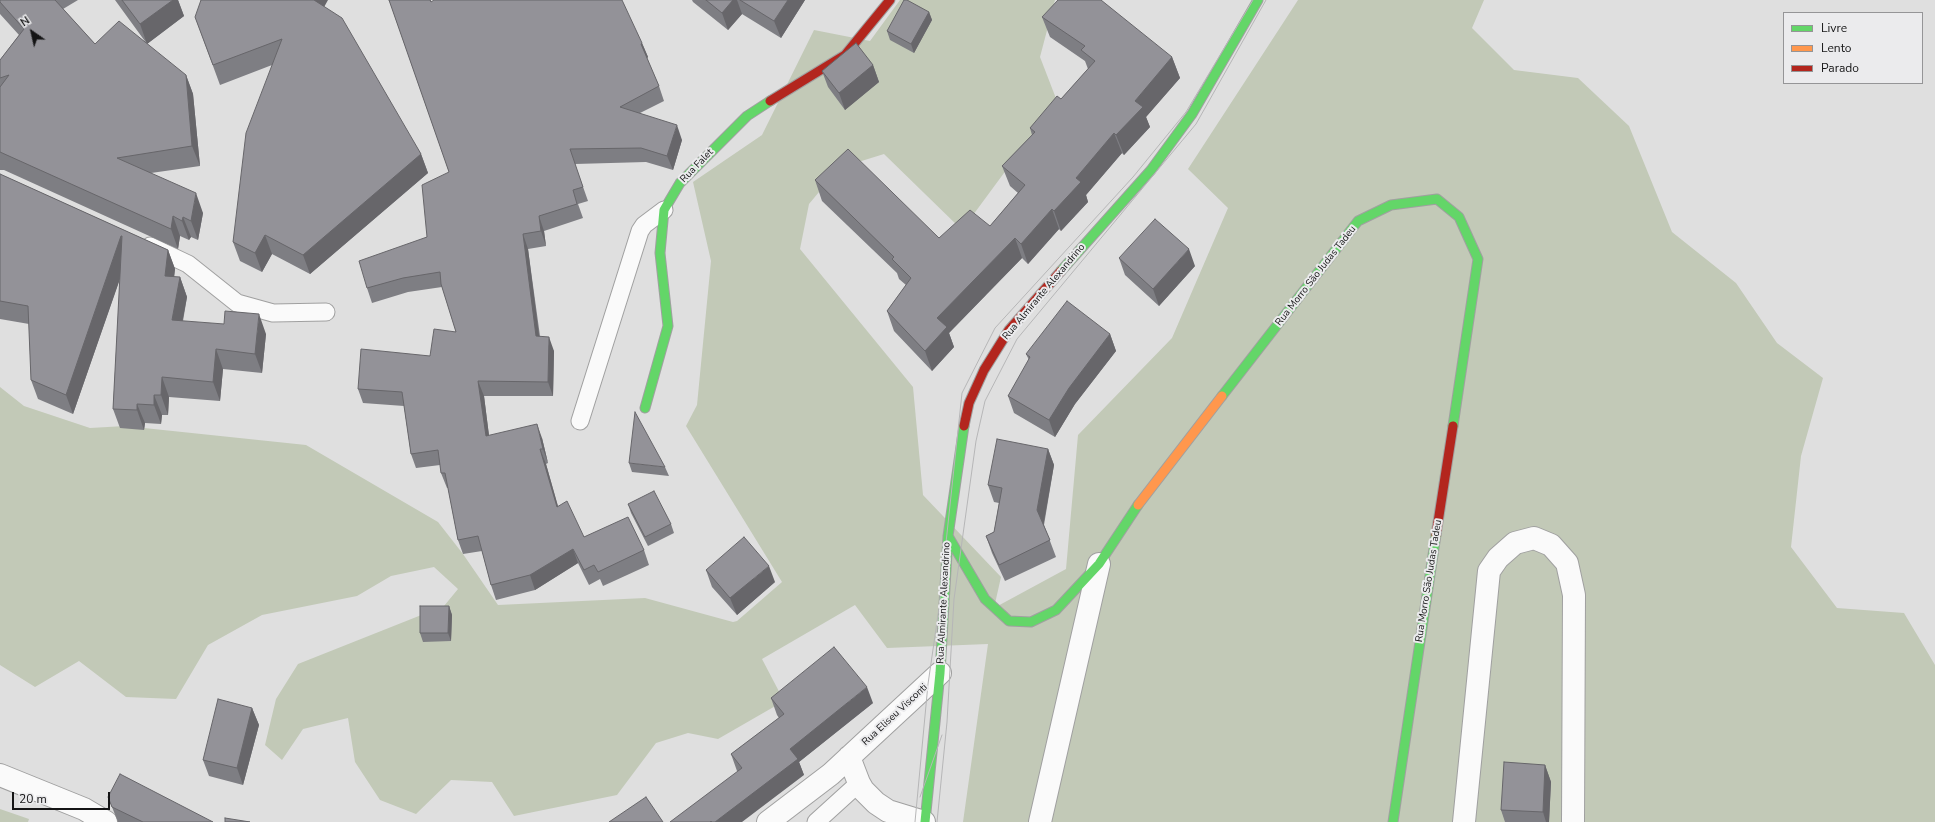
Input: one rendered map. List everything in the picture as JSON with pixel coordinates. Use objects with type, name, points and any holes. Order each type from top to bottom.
[{"type":"street","name":"Rua Falet","points":[[646,408],[668,326],[660,253],[664,210],[680,182],[746,116],[845,56],[890,0]]},
{"type":"street","name":"Rua Almirante Alexandrino","points":[[925,822],[940,673],[948,536],[960,448],[969,403],[984,370],[1009,330],[1151,170],[1192,114],[1258,0]]},
{"type":"street","name":"Rua Morro São Judas Tadeu","points":[[948,536],[985,599],[1009,622],[1031,622],[1056,610],[1099,564],[1142,500],[1358,221],[1391,205],[1437,199],[1459,217],[1478,259],[1393,822]]},
{"type":"street","points":[[1464,822],[1488,571],[1498,558],[1515,543],[1534,538],[1551,545],[1567,563],[1574,595],[1573,822]]},
{"type":"street","points":[[1040,822],[1099,564]]},
{"type":"street","name":"Rua Eliseu Visconti","points":[[768,822],[831,774],[940,673]]},
{"type":"street","points":[[849,757],[863,790],[876,803],[888,811],[925,822]]},
{"type":"street","points":[[0,775],[84,809],[106,822]]},
{"type":"lane","points":[[580,420],[640,231],[644,225],[664,210]]},
{"type":"lane","points":[[137,241],[188,264],[237,304],[272,313],[326,312]]},
{"type":"lane","points":[[816,822],[859,783]]},
{"type":"green space","points":[[900,0],[1055,0],[1040,57],[1057,101],[962,230],[884,154],[839,168],[809,204],[800,249],[913,387],[923,495],[1001,577],[994,608],[1066,569],[1078,435],[1172,338],[1228,208],[1188,169],[1298,0],[1484,0],[1472,28],[1514,70],[1578,78],[1629,126],[1672,232],[1736,283],[1777,343],[1823,378],[1801,456],[1791,547],[1837,608],[1904,613],[1935,665],[1935,822],[963,822],[988,644],[887,648],[855,605],[762,659],[784,701],[718,739],[688,733],[656,743],[617,795],[514,816],[492,782],[451,780],[416,814],[380,800],[355,762],[348,718],[303,729],[282,760],[265,745],[276,699],[298,664],[444,606],[458,589],[434,567],[391,576],[357,596],[262,615],[208,645],[176,699],[126,697],[79,661],[35,687],[0,665],[0,387],[24,406],[90,428],[125,426],[306,445],[438,522],[463,554],[498,605],[645,598],[733,622],[737,621],[782,582],[686,426],[697,405],[711,261],[693,182],[762,135],[814,30],[870,41]]},
{"type":"green space","points":[[0,809],[29,819],[28,822],[0,822]]},
{"type":"building","points":[[0,0],[55,0],[95,44],[119,21],[186,75],[192,146],[117,158],[196,193],[191,221],[183,217],[182,221],[173,216],[171,229],[0,152],[0,87],[9,75],[0,78],[0,60],[24,29],[0,2]]},
{"type":"building","points":[[122,0],[173,0],[140,24]]},
{"type":"building","points":[[201,0],[314,0],[342,18],[421,154],[303,255],[265,235],[255,253],[233,242],[246,133],[282,39],[213,65],[195,17]]},
{"type":"building","points":[[389,0],[430,0],[431,2],[434,0],[622,0],[642,43],[641,44],[659,86],[620,107],[677,125],[667,156],[641,148],[570,149],[583,187],[573,190],[577,204],[539,216],[541,231],[523,234],[536,336],[549,337],[548,382],[478,381],[486,436],[537,424],[543,449],[540,449],[557,507],[567,501],[584,537],[628,517],[644,550],[598,572],[594,565],[584,570],[573,549],[530,575],[491,585],[478,536],[458,540],[445,473],[441,473],[438,450],[411,454],[402,392],[358,389],[361,349],[430,356],[434,329],[456,332],[441,284],[440,272],[403,278],[367,288],[359,261],[427,237],[422,185],[449,172]]},
{"type":"building","points":[[706,0],[733,0],[722,13]]},
{"type":"building","points":[[740,0],[788,0],[774,21]]},
{"type":"building","points":[[904,0],[907,0],[929,12],[911,44],[887,31]]},
{"type":"building","points":[[1058,0],[1101,0],[1172,57],[1135,101],[1143,107],[1116,135],[1114,133],[1076,178],[1081,182],[1054,211],[1052,209],[1021,244],[1015,238],[937,318],[947,327],[925,351],[887,311],[911,278],[892,259],[894,257],[815,180],[848,149],[939,238],[970,210],[990,226],[1025,185],[1002,166],[1035,132],[1030,128],[1057,96],[1061,99],[1095,61],[1081,50],[1085,46],[1042,17]]},
{"type":"building","points":[[856,43],[873,65],[839,93],[822,71]]},
{"type":"building","points":[[0,174],[168,250],[165,276],[180,277],[172,320],[224,324],[225,311],[259,314],[255,354],[216,349],[213,382],[162,377],[161,395],[154,395],[154,405],[137,404],[137,410],[113,409],[121,236],[66,395],[31,380],[28,306],[0,301]]},
{"type":"building","points":[[1155,219],[1189,249],[1153,289],[1119,258]]},
{"type":"building","points":[[1067,301],[1110,334],[1069,388],[1049,420],[1008,396],[1030,357],[1026,354]]},
{"type":"building","points":[[635,412],[665,467],[629,463]]},
{"type":"building","points":[[997,439],[1048,449],[1037,510],[1050,540],[999,565],[986,536],[994,532],[1002,488],[988,485]]},
{"type":"building","points":[[654,491],[671,524],[645,537],[628,504]]},
{"type":"building","points":[[744,537],[769,566],[730,598],[706,570]]},
{"type":"building","points":[[420,606],[449,606],[448,633],[420,633]]},
{"type":"building","points":[[834,647],[867,687],[790,749],[798,759],[715,822],[670,822],[742,768],[731,754],[784,714],[771,698]]},
{"type":"building","points":[[218,699],[252,708],[237,768],[203,760]]},
{"type":"building","points":[[1504,762],[1545,765],[1543,812],[1501,810]]},
{"type":"building","points":[[120,774],[213,822],[143,822],[112,807],[108,797]]},
{"type":"building","points":[[646,797],[663,822],[609,822]]},
{"type":"building","points":[[225,818],[250,822],[225,822]]},
{"type":"tram line","points":[[915,822],[928,684],[939,608],[962,393],[995,328],[1133,177],[1186,112],[1253,0]]},
{"type":"tram line","points":[[937,822],[947,722],[954,599],[976,441],[985,401],[1017,339],[1196,124],[1266,0]]},
{"type":"tram line","points":[[920,797],[942,735]]},
{"type":"traffic: fast","points":[[1061,271],[1151,170],[1192,114],[1258,0]]},
{"type":"traffic: fast","points":[[645,408],[668,326],[660,253],[664,210],[680,183],[747,116],[770,101]]},
{"type":"traffic: fast","points":[[1222,396],[1358,221],[1391,205],[1437,199],[1459,217],[1478,259],[1453,426]]},
{"type":"traffic: fast","points":[[925,822],[940,673],[948,536],[964,426]]},
{"type":"traffic: fast","points":[[948,536],[985,599],[1009,621],[1031,622],[1056,610],[1099,564],[1138,505]]},
{"type":"traffic: fast","points":[[1393,822],[1436,535]]},
{"type":"traffic: slow","points":[[1138,505],[1222,396]]},
{"type":"traffic: jam","points":[[770,101],[845,55],[890,0]]},
{"type":"traffic: jam","points":[[964,426],[969,403],[984,370],[1009,330],[1061,271]]},
{"type":"traffic: jam","points":[[1436,535],[1453,426]]}]
